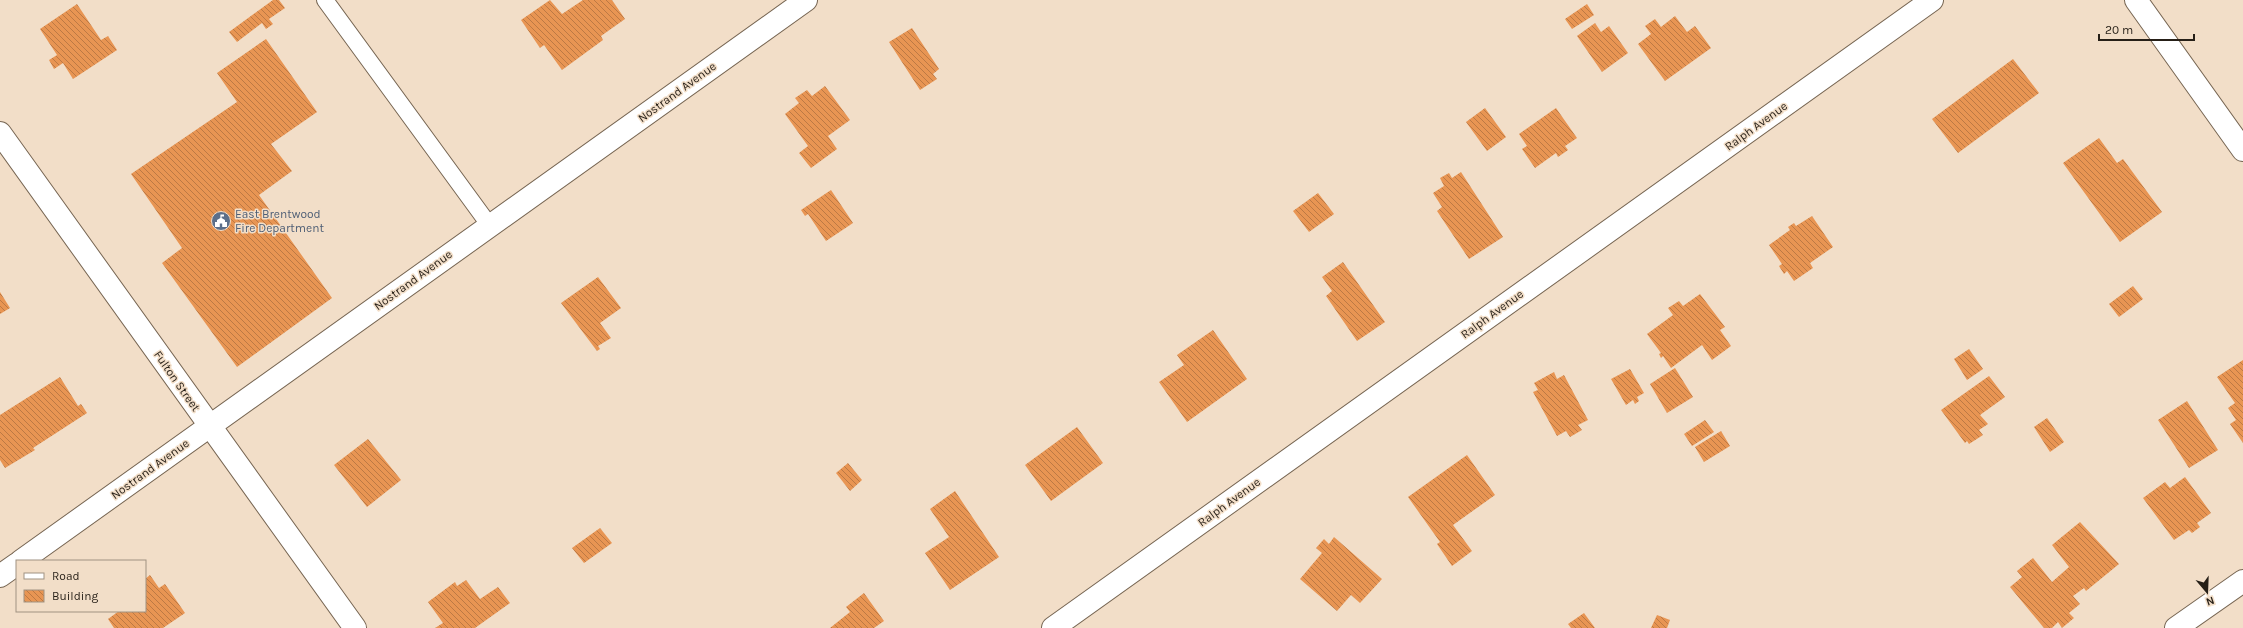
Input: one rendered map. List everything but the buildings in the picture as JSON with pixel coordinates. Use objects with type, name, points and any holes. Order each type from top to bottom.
[{"type":"street","name":"Nostrand Avenue","points":[[22,560],[806,0]]},
{"type":"street","name":"Ralph Avenue","points":[[1053,628],[1932,0]]},
{"type":"street","points":[[2136,0],[2243,150]]},
{"type":"street","name":"Fulton Street","points":[[0,133],[355,628]]},
{"type":"street","points":[[0,576],[16,565]]},
{"type":"street","points":[[2176,628],[2243,580]]},
{"type":"lane","points":[[325,0],[490,226]]},
{"type":"place","name":"East Brentwood Fire Department","points":[[221,221]]}]
